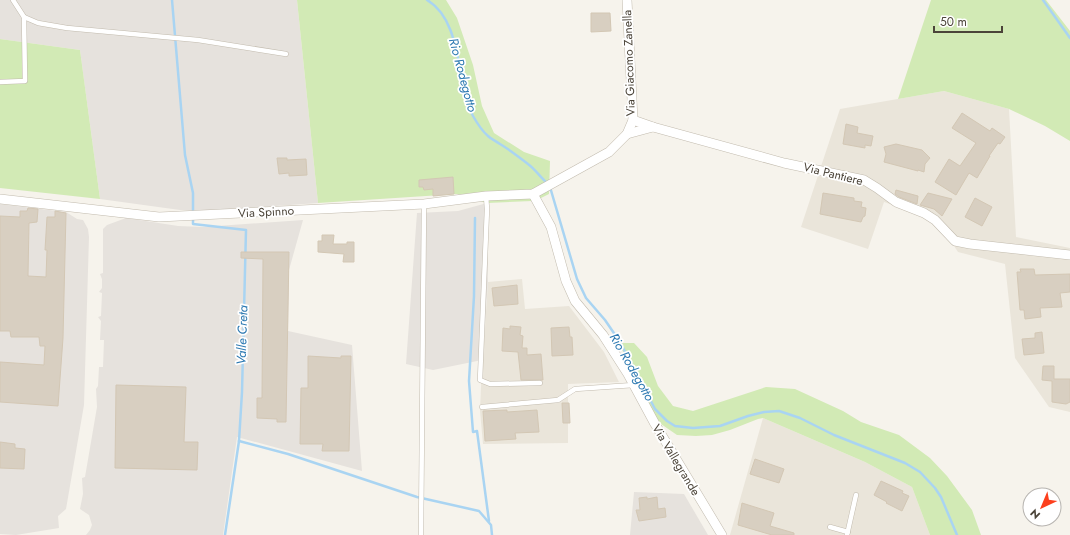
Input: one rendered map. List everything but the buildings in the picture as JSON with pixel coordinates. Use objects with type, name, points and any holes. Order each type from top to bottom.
[{"type":"street","name":"Via Giacomo Zanella","points":[[533,194],[608,152],[627,134],[633,120],[627,0]]},
{"type":"street","name":"Via Pantiere","points":[[633,120],[653,127],[784,163],[864,180],[896,202],[924,213],[935,220],[955,241],[1070,255]]},
{"type":"street","points":[[627,134],[653,127]]},
{"type":"street","name":"Via Spinno","points":[[0,198],[159,218],[424,204],[486,196],[533,194]]},
{"type":"street","name":"Via Vallegrande","points":[[533,194],[551,227],[566,280],[576,301],[603,335],[722,535]]},
{"type":"lane","points":[[0,82],[25,81],[24,17],[13,0]]},
{"type":"lane","points":[[24,17],[38,23],[67,28],[185,38],[286,54]]},
{"type":"lane","points":[[486,196],[487,209],[480,380],[490,384],[540,383]]},
{"type":"lane","points":[[421,535],[424,204]]},
{"type":"lane","points":[[482,407],[558,400],[575,389],[634,385]]},
{"type":"lane","points":[[830,527],[848,533],[856,495]]},
{"type":"shaded area","points":[[0,0],[297,0],[318,203],[203,211],[180,210],[100,199],[80,50],[0,39]]},
{"type":"shaded area","points":[[944,91],[1009,109],[1016,237],[1070,248],[1070,412],[1049,407],[1015,358],[1005,264],[958,252],[937,220],[884,202],[868,249],[801,227],[840,109]]},
{"type":"shaded area","points":[[487,203],[488,282],[482,360],[433,370],[406,364],[417,213],[458,211]]},
{"type":"shaded area","points":[[0,204],[66,212],[77,219],[83,220],[88,229],[89,237],[84,405],[66,509],[58,516],[59,528],[16,535],[0,534]]},
{"type":"shaded area","points":[[126,218],[178,226],[203,227],[303,220],[289,270],[288,331],[352,345],[362,471],[237,437],[223,535],[86,535],[92,525],[89,515],[80,509],[83,494],[82,478],[85,477],[97,407],[96,389],[98,386],[99,367],[103,367],[104,340],[100,340],[101,321],[98,317],[101,316],[102,293],[99,292],[102,288],[102,279],[100,274],[103,273],[103,229],[107,225]]},
{"type":"shaded area","points":[[522,279],[525,309],[569,306],[604,352],[619,382],[568,384],[568,443],[483,444],[480,411],[488,282]]},
{"type":"shaded area","points":[[763,418],[865,462],[912,487],[930,535],[730,535]]},
{"type":"shaded area","points":[[634,492],[684,494],[708,535],[630,535]]},
{"type":"green space","points":[[297,0],[446,0],[457,18],[473,65],[482,106],[494,133],[524,152],[550,161],[549,194],[532,201],[487,203],[457,194],[318,203]]},
{"type":"green space","points":[[931,0],[1046,0],[1070,31],[1070,141],[1045,126],[1009,109],[944,91],[898,99]]},
{"type":"green space","points":[[0,39],[80,50],[100,199],[0,188]]},
{"type":"green space","points":[[618,343],[634,343],[647,357],[658,386],[673,406],[693,411],[766,387],[795,389],[843,411],[861,422],[899,435],[930,458],[947,476],[972,510],[981,535],[930,535],[912,487],[865,462],[763,418],[712,435],[677,435],[661,424],[651,410],[629,362]]},
{"type":"waterway","name":"Valle Creta","points":[[172,0],[185,155],[193,193],[193,213]]},
{"type":"waterway","name":"Rio Rodegotto","points":[[427,0],[439,10],[447,22],[453,37],[468,102],[473,116],[478,124],[489,137],[531,166],[547,183]]},
{"type":"waterway","points":[[1043,0],[1070,38]]},
{"type":"waterway","name":"Rio Rodegotto","points":[[550,187],[577,279],[586,298],[605,320],[620,342],[655,409],[667,421],[675,426],[693,428],[720,426],[764,412],[779,411],[800,418],[834,435],[905,463],[920,472],[941,497],[957,535]]},
{"type":"waterway","name":"Valle Creta","points":[[193,218],[193,224],[246,230],[242,392],[239,441],[225,535]]},
{"type":"waterway","points":[[475,218],[474,296],[469,381],[473,432],[477,431],[489,521]]},
{"type":"waterway","name":"Valle Creta","points":[[239,441],[288,454],[417,497],[479,511],[491,525],[492,535]]}]
